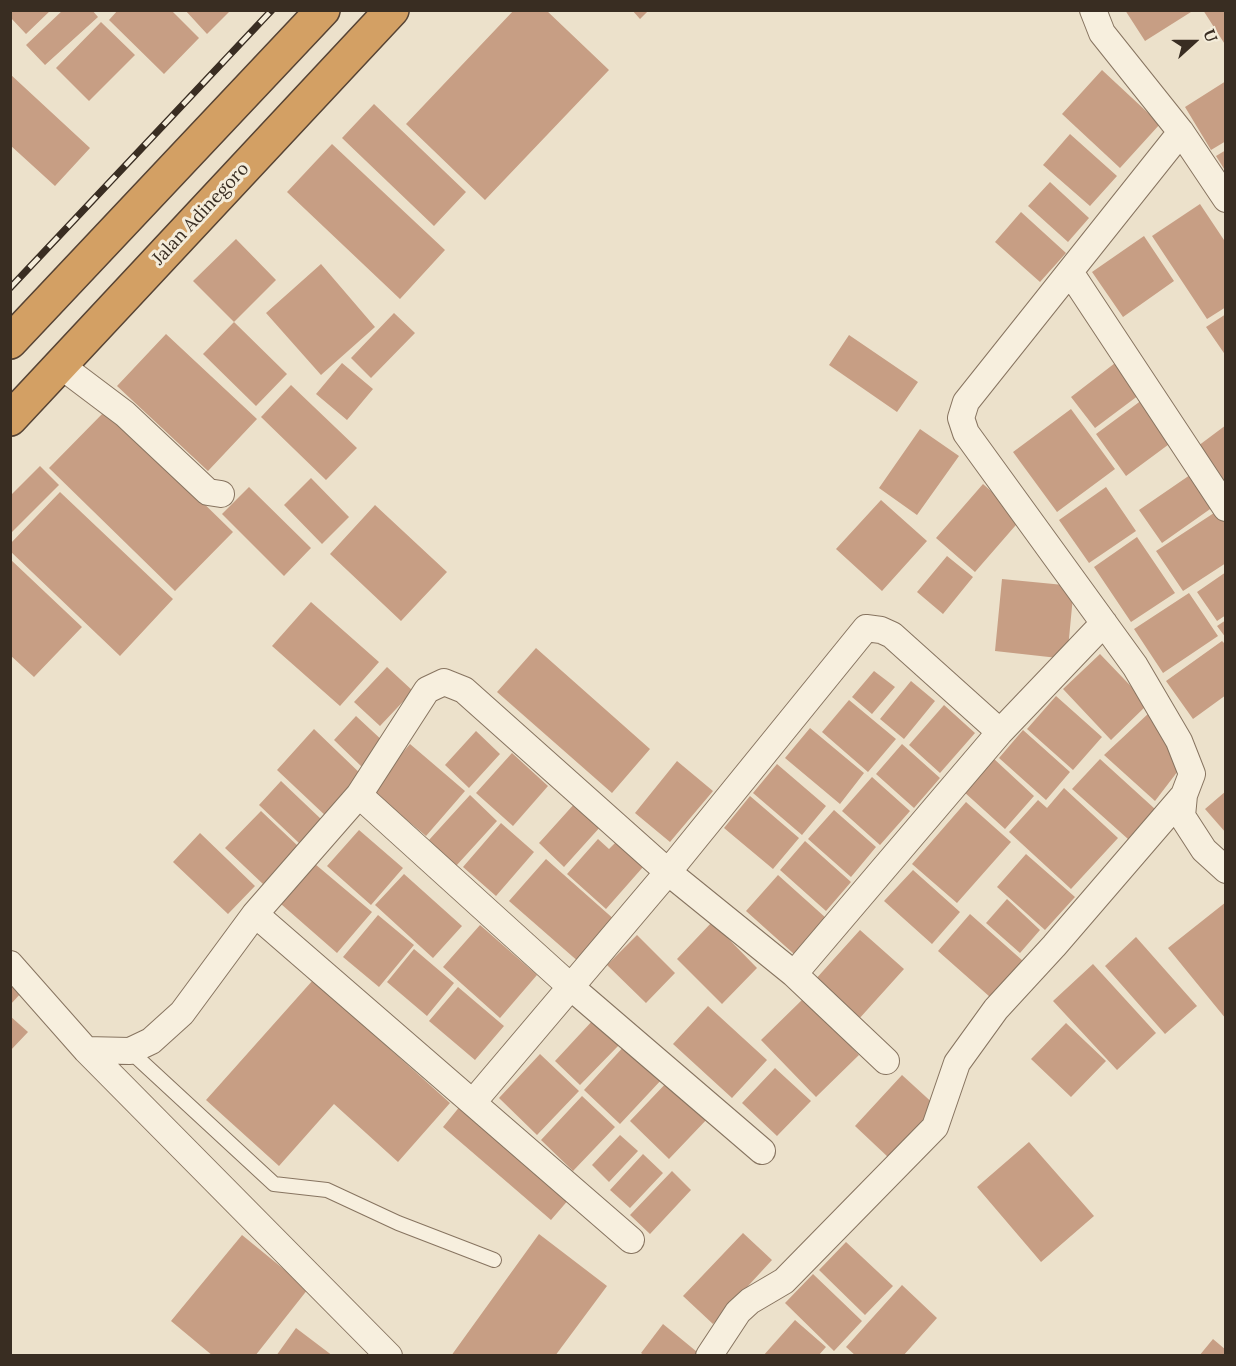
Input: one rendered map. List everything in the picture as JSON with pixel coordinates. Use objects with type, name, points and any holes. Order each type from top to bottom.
[{"type":"highway","points":[[10,342],[323,10]]},
{"type":"highway","name":"Jalan Adinegoro","points":[[10,419],[392,10]]},
{"type":"street","points":[[1093,10],[1102,33],[1181,132],[1226,199]]},
{"type":"street","points":[[1181,132],[966,402],[961,418],[966,433],[1134,666],[1179,741],[1192,774],[1184,795],[1182,816],[1204,850],[1226,870]]},
{"type":"street","points":[[1070,272],[1226,508]]},
{"type":"street","points":[[60,365],[125,414],[208,492],[222,494]]},
{"type":"street","points":[[794,974],[1000,732],[1104,623]]},
{"type":"street","points":[[474,1101],[572,988],[866,628],[881,630],[891,635],[1000,732]]},
{"type":"street","points":[[86,1050],[130,1051],[151,1041],[182,1013],[255,914],[358,795],[427,690],[444,682],[464,690],[668,872],[794,974],[886,1061]]},
{"type":"street","points":[[358,795],[572,988],[762,1150]]},
{"type":"street","points":[[709,1356],[738,1312],[750,1301],[784,1281],[935,1127],[957,1063],[996,1009],[1054,946],[1184,795]]},
{"type":"street","points":[[255,914],[474,1101],[631,1240]]},
{"type":"street","points":[[10,964],[86,1050],[389,1356]]},
{"type":"lane","points":[[130,1051],[274,1184],[327,1190],[398,1223],[495,1260]]},
{"type":"building","points":[[10,10],[51,10],[26,34],[10,17]]},
{"type":"building","points":[[63,10],[92,10],[98,17],[45,65],[26,45]]},
{"type":"building","points":[[118,10],[171,10],[199,38],[164,74],[109,20]]},
{"type":"building","points":[[185,10],[231,10],[207,34]]},
{"type":"building","points":[[514,10],[546,10],[609,70],[485,200],[406,124]]},
{"type":"building","points":[[632,10],[649,10],[640,19]]},
{"type":"building","points":[[1125,10],[1190,10],[1191,12],[1145,41]]},
{"type":"building","points":[[1203,10],[1226,10],[1226,46]]},
{"type":"building","points":[[101,22],[135,55],[89,101],[56,68]]},
{"type":"building","points":[[1102,70],[1160,124],[1120,168],[1062,114]]},
{"type":"building","points":[[10,74],[90,148],[55,186],[10,145]]},
{"type":"building","points":[[1226,81],[1226,141],[1211,150],[1185,107]]},
{"type":"building","points":[[374,104],[466,192],[434,226],[342,138]]},
{"type":"building","points":[[1070,134],[1117,176],[1090,206],[1043,165]]},
{"type":"building","points":[[332,144],[445,250],[400,299],[287,192]]},
{"type":"building","points":[[1226,150],[1226,172],[1216,156]]},
{"type":"building","points":[[1050,182],[1089,218],[1068,242],[1028,206]]},
{"type":"building","points":[[1200,204],[1226,243],[1226,307],[1207,319],[1152,236]]},
{"type":"building","points":[[1021,212],[1066,253],[1040,282],[995,242]]},
{"type":"building","points":[[1144,236],[1174,281],[1123,317],[1092,272]]},
{"type":"building","points":[[236,239],[276,280],[234,322],[193,281]]},
{"type":"building","points":[[321,264],[375,327],[321,375],[266,313]]},
{"type":"building","points":[[394,313],[415,333],[371,378],[351,358]]},
{"type":"building","points":[[1226,314],[1226,356],[1206,327]]},
{"type":"building","points":[[234,322],[287,374],[256,406],[203,354]]},
{"type":"building","points":[[166,334],[257,419],[208,471],[117,386]]},
{"type":"building","points":[[849,335],[918,382],[897,412],[829,365]]},
{"type":"building","points":[[1119,360],[1143,392],[1095,428],[1071,397]]},
{"type":"building","points":[[342,363],[373,389],[347,420],[316,394]]},
{"type":"building","points":[[291,385],[357,448],[326,480],[261,417]]},
{"type":"building","points":[[1146,397],[1176,439],[1126,476],[1096,434]]},
{"type":"building","points":[[107,409],[233,532],[175,591],[49,468]]},
{"type":"building","points":[[1071,409],[1115,469],[1057,512],[1013,452]]},
{"type":"building","points":[[1226,425],[1226,484],[1198,446]]},
{"type":"building","points":[[920,429],[959,456],[917,515],[879,488]]},
{"type":"building","points":[[40,466],[59,485],[10,534],[10,496]]},
{"type":"building","points":[[1190,475],[1213,507],[1162,543],[1139,510]]},
{"type":"building","points":[[311,478],[349,517],[322,544],[284,505]]},
{"type":"building","points":[[983,484],[1022,518],[975,572],[936,538]]},
{"type":"building","points":[[249,487],[311,548],[284,576],[222,514]]},
{"type":"building","points":[[1106,487],[1136,531],[1089,563],[1059,520]]},
{"type":"building","points":[[60,492],[173,599],[120,656],[10,551],[10,544]]},
{"type":"building","points":[[881,500],[927,541],[882,591],[836,549]]},
{"type":"building","points":[[375,505],[447,572],[401,621],[330,554]]},
{"type":"building","points":[[1217,511],[1226,524],[1226,563],[1183,591],[1156,551]]},
{"type":"building","points":[[1137,537],[1175,593],[1131,622],[1094,567]]},
{"type":"building","points":[[947,556],[973,577],[943,614],[917,592]]},
{"type":"building","points":[[10,559],[82,627],[34,677],[10,655]]},
{"type":"building","points":[[1226,572],[1226,615],[1217,621],[1197,592]]},
{"type":"building","points":[[1002,579],[1074,586],[1067,659],[995,651]]},
{"type":"building","points":[[1189,593],[1218,636],[1163,673],[1134,629]]},
{"type":"building","points":[[311,602],[379,662],[340,706],[272,646]]},
{"type":"building","points":[[1226,620],[1226,638],[1217,626]]},
{"type":"building","points":[[1222,641],[1226,645],[1226,695],[1193,719],[1166,681]]},
{"type":"building","points":[[536,648],[650,749],[612,793],[497,692]]},
{"type":"building","points":[[1100,654],[1148,704],[1111,740],[1063,689]]},
{"type":"building","points":[[387,667],[413,691],[380,726],[354,702]]},
{"type":"building","points":[[874,671],[895,687],[872,714],[852,697]]},
{"type":"building","points":[[911,681],[935,701],[904,739],[880,719]]},
{"type":"building","points":[[1056,696],[1102,737],[1073,770],[1027,729]]},
{"type":"building","points":[[849,700],[896,739],[868,772],[822,732]]},
{"type":"building","points":[[944,705],[975,733],[940,773],[909,745]]},
{"type":"building","points":[[1150,712],[1181,767],[1155,801],[1104,755]]},
{"type":"building","points":[[356,716],[385,743],[362,767],[334,740]]},
{"type":"building","points":[[810,728],[864,773],[840,804],[785,758]]},
{"type":"building","points":[[314,729],[365,778],[328,818],[277,770]]},
{"type":"building","points":[[1023,730],[1070,772],[1046,800],[999,758]]},
{"type":"building","points":[[476,731],[500,754],[469,788],[445,765]]},
{"type":"building","points":[[410,744],[465,791],[426,836],[371,790]]},
{"type":"building","points":[[902,744],[940,778],[914,808],[876,774]]},
{"type":"building","points":[[512,753],[548,786],[513,826],[476,793]]},
{"type":"building","points":[[993,758],[1034,796],[1005,829],[963,791]]},
{"type":"building","points":[[1100,759],[1155,809],[1128,839],[1072,789]]},
{"type":"building","points":[[677,761],[713,791],[670,842],[635,813]]},
{"type":"building","points":[[777,764],[826,806],[802,835],[753,793]]},
{"type":"building","points":[[872,777],[910,811],[880,845],[842,811]]},
{"type":"building","points":[[281,781],[322,820],[299,843],[259,805]]},
{"type":"building","points":[[1064,788],[1118,838],[1071,889],[1009,832],[1038,800],[1047,808]]},
{"type":"building","points":[[1226,791],[1226,833],[1205,809]]},
{"type":"building","points":[[470,795],[497,821],[456,866],[429,840]]},
{"type":"building","points":[[750,796],[799,838],[773,869],[724,828]]},
{"type":"building","points":[[576,802],[601,826],[564,867],[539,843]]},
{"type":"building","points":[[966,802],[1011,842],[957,903],[912,864]]},
{"type":"building","points":[[834,810],[876,847],[851,877],[808,839]]},
{"type":"building","points":[[261,811],[298,846],[263,884],[225,848]]},
{"type":"building","points":[[501,823],[534,852],[496,896],[463,867]]},
{"type":"building","points":[[359,830],[403,868],[371,905],[327,866]]},
{"type":"building","points":[[200,833],[255,886],[228,914],[173,862]]},
{"type":"building","points":[[598,839],[609,849],[616,842],[643,867],[606,909],[567,874]]},
{"type":"building","points":[[805,841],[851,882],[826,911],[780,870]]},
{"type":"building","points":[[1026,854],[1075,897],[1045,930],[997,887]]},
{"type":"building","points":[[546,859],[616,921],[580,963],[509,901]]},
{"type":"building","points":[[315,864],[372,912],[337,953],[281,904]]},
{"type":"building","points":[[913,870],[960,912],[932,944],[884,901]]},
{"type":"building","points":[[404,874],[462,926],[433,958],[375,905]]},
{"type":"building","points":[[778,875],[826,918],[794,954],[746,911]]},
{"type":"building","points":[[1007,899],[1040,930],[1020,953],[986,923]]},
{"type":"building","points":[[1226,902],[1226,1019],[1168,948]]},
{"type":"building","points":[[970,914],[1023,961],[990,997],[938,951]]},
{"type":"building","points":[[378,915],[414,945],[379,987],[343,957]]},
{"type":"building","points":[[712,922],[757,968],[722,1004],[677,959]]},
{"type":"building","points":[[480,925],[537,975],[500,1018],[443,967]]},
{"type":"building","points":[[860,930],[904,969],[858,1020],[814,981]]},
{"type":"building","points":[[637,935],[675,973],[646,1003],[607,965]]},
{"type":"building","points":[[1136,937],[1197,1006],[1165,1034],[1105,966]]},
{"type":"building","points":[[414,949],[454,983],[427,1016],[387,982]]},
{"type":"building","points":[[1093,964],[1156,1033],[1117,1070],[1053,1001]]},
{"type":"building","points":[[313,980],[450,1103],[398,1162],[334,1104],[279,1166],[206,1100]]},
{"type":"building","points":[[10,983],[21,993],[10,1005]]},
{"type":"building","points":[[458,987],[504,1026],[475,1060],[429,1021]]},
{"type":"building","points":[[804,998],[859,1055],[816,1097],[761,1040]]},
{"type":"building","points":[[708,1006],[767,1060],[732,1098],[673,1044]]},
{"type":"building","points":[[10,1016],[28,1032],[10,1051]]},
{"type":"building","points":[[594,1019],[620,1044],[580,1085],[555,1061]]},
{"type":"building","points":[[1066,1023],[1106,1061],[1071,1097],[1031,1059]]},
{"type":"building","points":[[626,1044],[663,1078],[620,1124],[584,1090]]},
{"type":"building","points":[[540,1054],[579,1091],[537,1135],[499,1098]]},
{"type":"building","points":[[775,1068],[811,1101],[777,1136],[742,1103]]},
{"type":"building","points":[[902,1075],[937,1107],[889,1158],[855,1126]]},
{"type":"building","points":[[670,1079],[709,1117],[669,1159],[630,1121]]},
{"type":"building","points":[[582,1096],[615,1127],[573,1171],[541,1140]]},
{"type":"building","points":[[461,1105],[570,1198],[551,1220],[443,1127]]},
{"type":"building","points":[[620,1135],[638,1151],[609,1182],[592,1165]]},
{"type":"building","points":[[1029,1142],[1094,1216],[1041,1262],[977,1187]]},
{"type":"building","points":[[643,1154],[663,1173],[630,1208],[610,1190]]},
{"type":"building","points":[[672,1171],[691,1190],[650,1234],[630,1215]]},
{"type":"building","points":[[743,1233],[772,1260],[713,1324],[683,1296]]},
{"type":"building","points":[[539,1234],[607,1286],[555,1356],[451,1356]]},
{"type":"building","points":[[242,1235],[308,1289],[255,1356],[213,1356],[171,1321]]},
{"type":"building","points":[[846,1242],[893,1286],[865,1315],[819,1270]]},
{"type":"building","points":[[813,1274],[862,1321],[834,1351],[785,1303]]},
{"type":"building","points":[[902,1285],[937,1318],[903,1356],[856,1356],[846,1347]]},
{"type":"building","points":[[795,1320],[826,1347],[818,1356],[763,1356]]},
{"type":"building","points":[[663,1324],[702,1356],[645,1356],[641,1353]]},
{"type":"building","points":[[296,1328],[333,1356],[276,1356]]},
{"type":"building","points":[[1213,1339],[1226,1350],[1226,1356],[1199,1356]]},
{"type":"railway","points":[[10,288],[272,10]]}]
